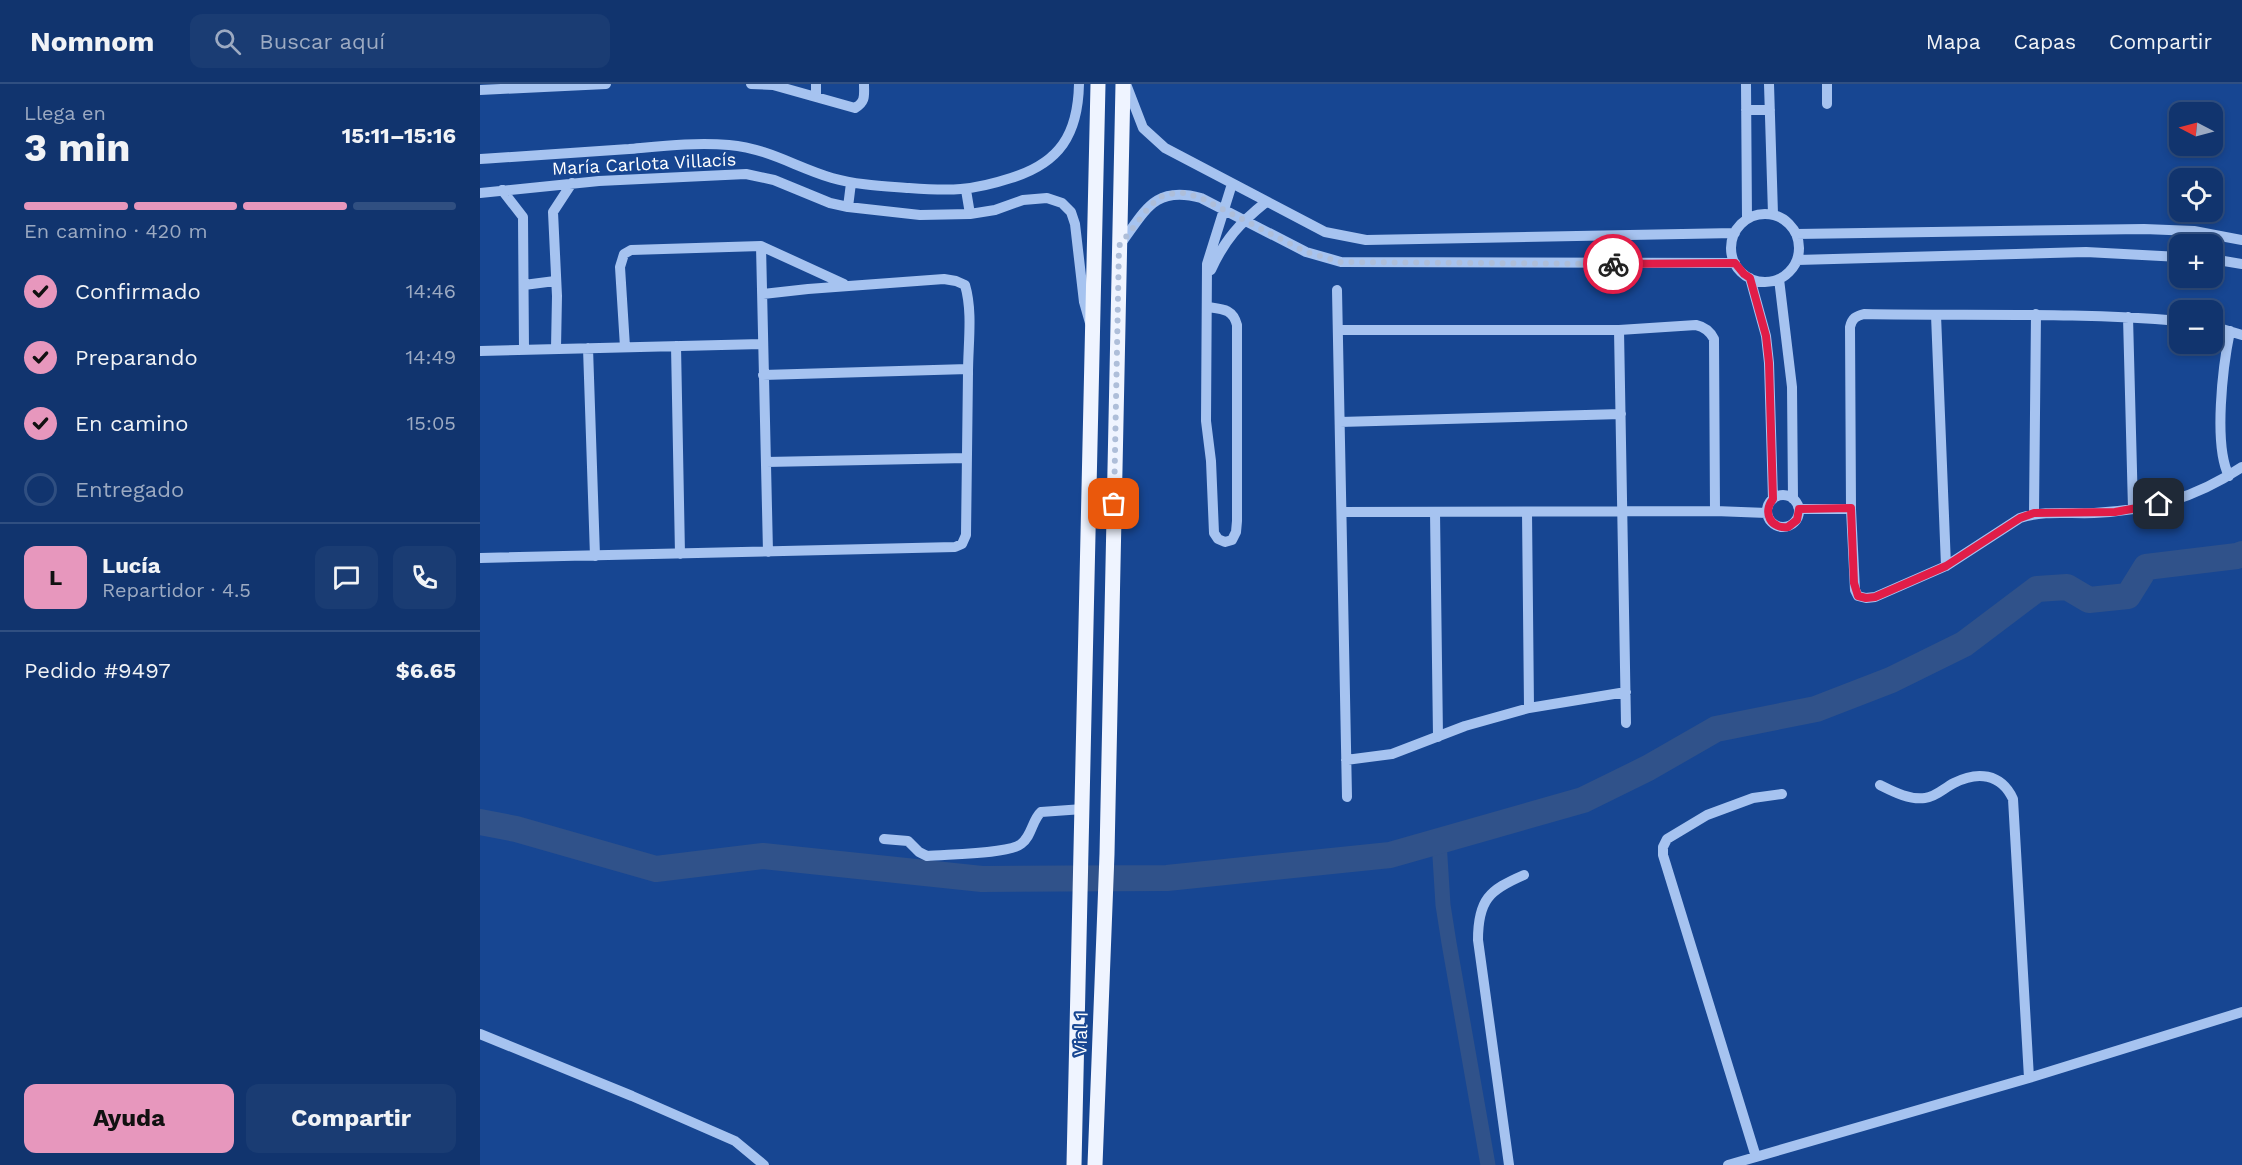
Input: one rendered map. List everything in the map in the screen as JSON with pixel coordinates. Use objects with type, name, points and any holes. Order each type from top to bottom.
[{"type":"main road","name":"Vial 1","points":[[1074,1165],[1098,84]]},
{"type":"main road","name":"Vial 1","points":[[1095,1165],[1107,854],[1124,84]]},
{"type":"street","points":[[480,90],[517,86],[604,84]]},
{"type":"street","points":[[751,84],[773,85],[855,108],[861,105],[864,99],[864,84]]},
{"type":"street","points":[[816,84],[816,97]]},
{"type":"street","name":"María Carlota Villacís","points":[[480,159],[692,144],[729,145],[765,151],[831,178],[851,183],[966,190],[1030,172],[1046,163],[1062,147],[1072,131],[1076,118],[1079,84]]},
{"type":"street","points":[[1124,84],[1140,122],[1152,138],[1165,148],[1326,232],[1366,240],[1735,233]]},
{"type":"street","points":[[1746,84],[1747,219]]},
{"type":"street","points":[[1769,84],[1773,214]]},
{"type":"street","points":[[1827,84],[1827,104]]},
{"type":"street","points":[[1746,110],[1770,110]]},
{"type":"street","name":"María Carlota Villacís","points":[[480,193],[572,183],[746,174],[774,180],[820,200],[848,207],[920,215],[970,214],[995,210],[1034,198],[1047,198],[1062,203],[1071,212],[1075,224],[1084,302],[1092,332]]},
{"type":"street","points":[[556,348],[557,296],[553,212],[572,183]]},
{"type":"street","points":[[848,207],[851,183]]},
{"type":"street","points":[[1208,307],[1230,312],[1235,317],[1237,326],[1237,521],[1236,532],[1232,540],[1224,542],[1214,533],[1212,523],[1211,461],[1206,421],[1208,275],[1210,253],[1232,184]]},
{"type":"street","points":[[502,190],[523,217],[524,350]]},
{"type":"street","points":[[966,190],[970,214]]},
{"type":"street","points":[[1119,246],[1149,207],[1160,197],[1184,193],[1201,198],[1306,252],[1341,262],[1735,263]]},
{"type":"street","points":[[1208,275],[1222,248],[1243,220],[1266,202]]},
{"type":"street","points":[[1773,214],[1783,218],[1791,225],[1796,234],[1799,251],[1797,260],[1787,275],[1769,282],[1750,278],[1744,274],[1735,263],[1732,253],[1735,233],[1747,219],[1755,215],[1773,214]]},
{"type":"street","points":[[1796,234],[2144,229],[2194,231],[2242,240]]},
{"type":"street","points":[[626,347],[620,267],[624,254],[631,250],[761,246],[849,286]]},
{"type":"street","points":[[761,246],[768,552]]},
{"type":"street","points":[[1797,260],[2086,252],[2169,256]]},
{"type":"street","points":[[2223,261],[2242,264]]},
{"type":"street","points":[[1750,278],[1766,336],[1769,363],[1773,499],[1767,513],[1772,523],[1788,527],[1797,520],[1792,387],[1779,279]]},
{"type":"street","points":[[480,558],[955,547],[962,544],[966,536],[969,312],[964,285],[956,280],[944,279],[763,294]]},
{"type":"street","points":[[524,285],[555,281]]},
{"type":"street","points":[[1337,290],[1347,797]]},
{"type":"street","points":[[2169,320],[2036,314],[1864,314],[1852,320],[1850,327],[1851,508],[1854,583],[1858,596],[1875,597],[1946,566],[2020,518],[2034,513],[2092,513],[2133,509],[2181,499],[2214,485],[2242,467]]},
{"type":"street","points":[[2034,513],[2036,314]]},
{"type":"street","points":[[1936,315],[1946,566]]},
{"type":"street","points":[[2128,317],[2133,509]]},
{"type":"street","points":[[1338,330],[1619,330],[1696,325],[1702,327],[1714,339],[1715,511]]},
{"type":"street","points":[[2223,329],[2242,335]]},
{"type":"street","points":[[1619,330],[1626,723]]},
{"type":"street","points":[[2229,476],[2223,458],[2221,415],[2223,367],[2230,331]]},
{"type":"street","points":[[480,351],[762,344]]},
{"type":"street","points":[[676,346],[680,554]]},
{"type":"street","points":[[588,348],[595,556]]},
{"type":"street","points":[[763,375],[968,369]]},
{"type":"street","points":[[1340,422],[1621,414]]},
{"type":"street","points":[[1771,440],[1793,439]]},
{"type":"street","points":[[766,462],[967,458]]},
{"type":"street","points":[[1773,499],[1783,495],[1796,504],[1851,508]]},
{"type":"street","points":[[1342,512],[1715,511],[1767,513]]},
{"type":"street","points":[[1435,512],[1438,737]]},
{"type":"street","points":[[1527,512],[1529,708]]},
{"type":"street","points":[[1346,760],[1392,754],[1491,718],[1529,708],[1626,692]]},
{"type":"street","points":[[1880,785],[1911,798],[1923,799],[1931,797],[1966,777],[1991,777],[2001,781],[2008,788],[2013,799],[2029,1078]]},
{"type":"street","points":[[1756,1157],[1663,855],[1663,847],[1667,839],[1707,815],[1754,798],[1782,794]]},
{"type":"street","points":[[884,839],[908,840],[919,852],[927,856],[1007,850],[1021,844],[1027,838],[1041,812],[1083,808]]},
{"type":"street","points":[[1509,1165],[1478,928],[1485,902],[1491,893],[1500,885],[1524,875]]},
{"type":"street","points":[[1728,1165],[2029,1078],[2242,1012]]},
{"type":"street","points":[[480,1034],[735,1141],[764,1165]]},
{"type":"waterway","points":[[480,822],[516,829],[656,869],[763,856],[982,879],[1167,878],[1390,855],[1583,800],[1648,768],[1716,729],[1816,709],[1891,680],[1964,644],[2037,589],[2067,587],[2089,600],[2128,596],[2146,567],[2242,554]]},
{"type":"waterway","points":[[1439,841],[1443,905],[1488,1165]]},
{"type":"way so far","points":[[1114,504],[1119,246],[1149,207],[1160,197],[1184,193],[1201,198],[1306,252],[1341,262],[1613,264]]},
{"type":"route","points":[[1613,264],[1735,263],[1750,278],[1766,336],[1769,363],[1773,499],[1767,513],[1772,523],[1788,527],[1797,520],[1799,509],[1851,508],[1854,583],[1858,596],[1875,597],[1946,566],[2020,518],[2034,513],[2115,512],[2159,504]]}]
